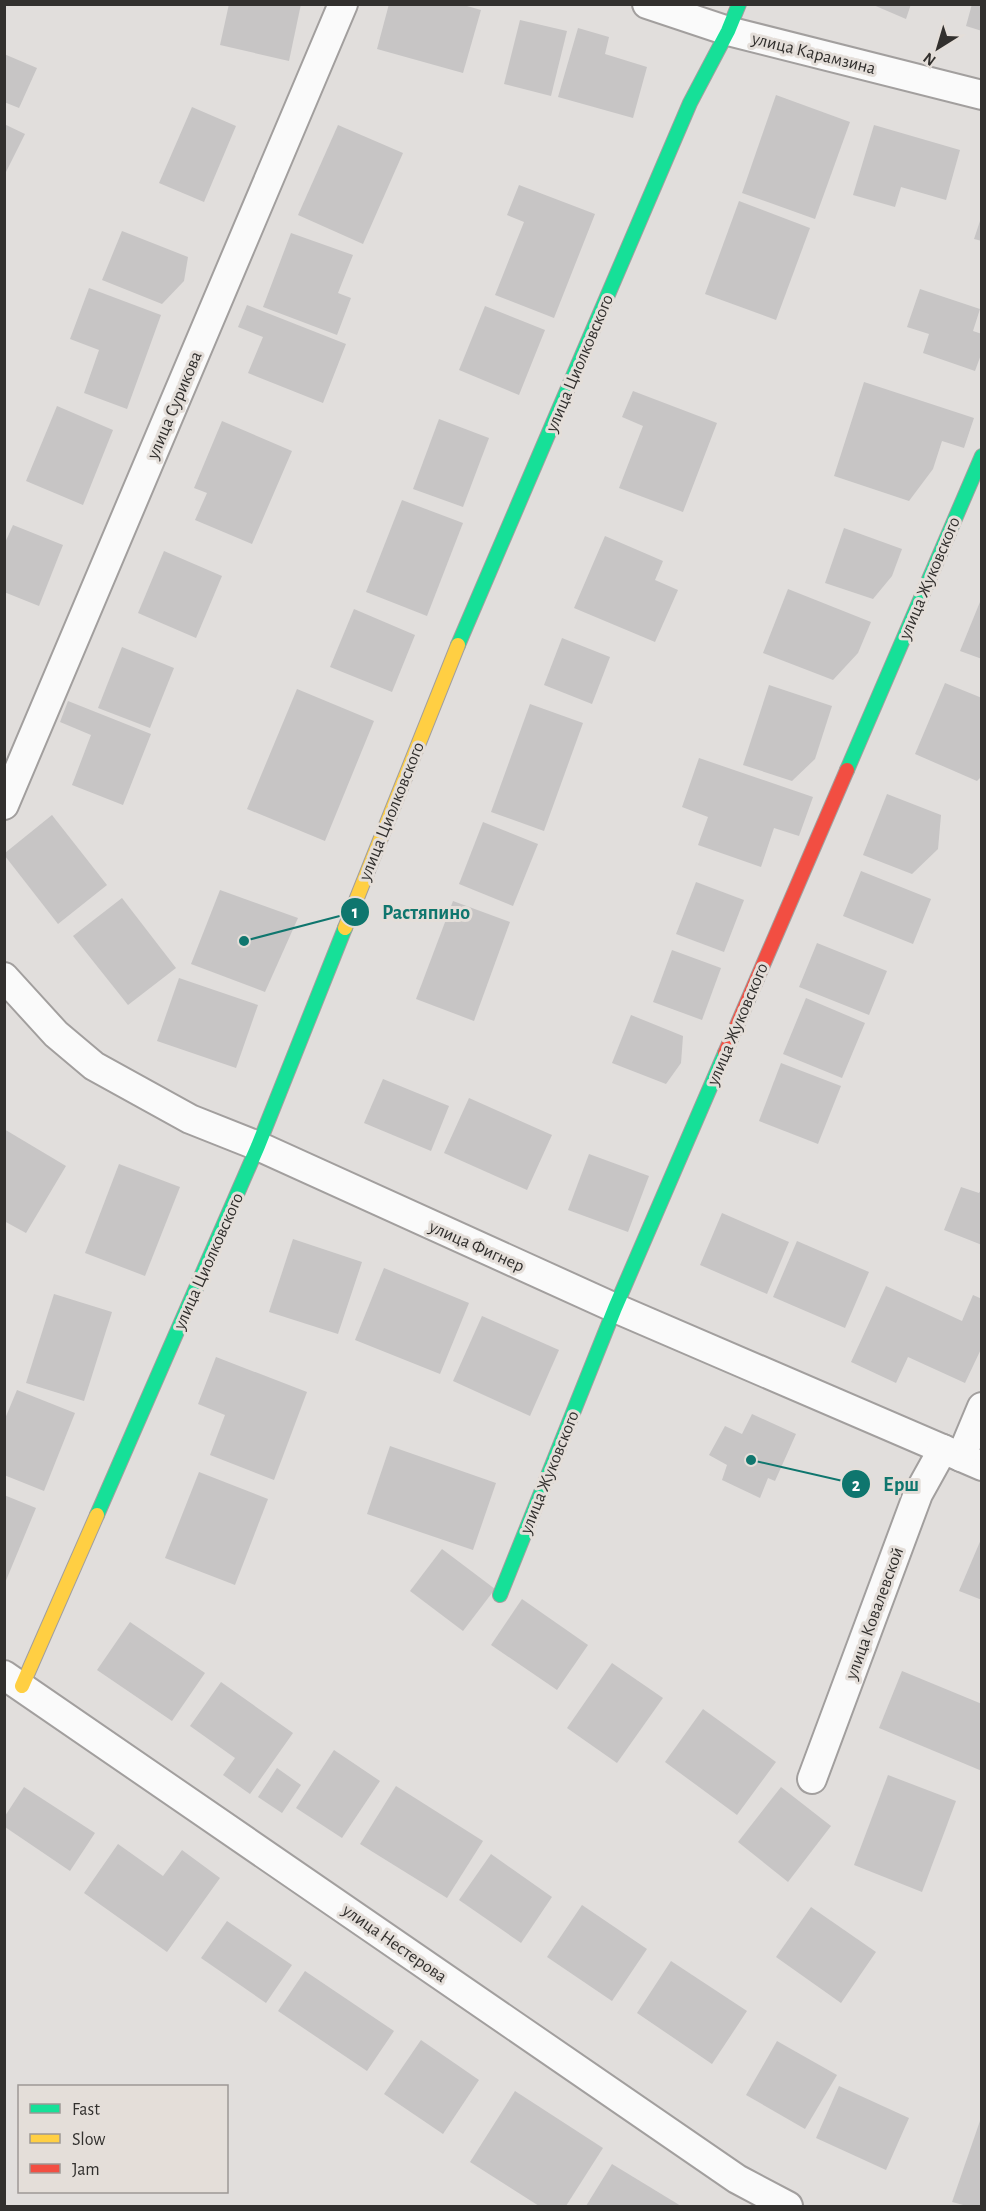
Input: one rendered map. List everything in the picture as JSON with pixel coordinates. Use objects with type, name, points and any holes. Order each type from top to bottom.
[{"type":"street","name":"улица Сурикова","points":[[4,805],[343,4]]},
{"type":"street","name":"улица Карамзина","points":[[648,4],[728,31],[981,95]]},
{"type":"street","name":"улица Циолковского","points":[[13,1680],[258,1146],[460,639],[690,103],[728,31],[739,4]]},
{"type":"street","name":"улица Жуковского","points":[[500,1595],[615,1308],[981,456]]},
{"type":"street","name":"улица Фигнер","points":[[4,977],[56,1034],[94,1066],[190,1119],[258,1146],[615,1308],[962,1457]]},
{"type":"street","name":"улица Ковалевской","points":[[812,1779],[918,1494],[962,1457],[981,1407]]},
{"type":"street","name":"улица Нестерова","points":[[13,1680],[737,2179],[788,2206]]},
{"type":"building","points":[[229,4],[301,4],[289,61],[220,45]]},
{"type":"building","points":[[389,4],[460,4],[481,10],[463,73],[377,49]]},
{"type":"building","points":[[871,4],[911,4],[906,19]]},
{"type":"building","points":[[972,4],[982,4],[982,31],[966,26]]},
{"type":"building","points":[[520,20],[567,31],[551,96],[504,84]]},
{"type":"building","points":[[578,28],[609,37],[605,54],[647,67],[633,118],[558,97]]},
{"type":"building","points":[[4,54],[37,68],[19,108],[4,102]]},
{"type":"building","points":[[776,95],[850,122],[815,219],[742,193]]},
{"type":"building","points":[[192,107],[236,126],[204,202],[159,183]]},
{"type":"building","points":[[4,124],[25,134],[4,176]]},
{"type":"building","points":[[338,125],[403,153],[363,244],[298,215]]},
{"type":"building","points":[[874,125],[960,150],[946,200],[901,187],[895,207],[853,195]]},
{"type":"building","points":[[519,185],[595,214],[554,318],[495,295],[524,222],[507,215]]},
{"type":"building","points":[[739,201],[810,228],[776,320],[705,294]]},
{"type":"building","points":[[982,215],[982,241],[974,239]]},
{"type":"building","points":[[122,231],[188,257],[184,281],[162,304],[102,280]]},
{"type":"building","points":[[291,233],[353,255],[338,293],[351,298],[337,335],[263,307]]},
{"type":"building","points":[[89,288],[161,315],[127,409],[84,393],[99,350],[70,339]]},
{"type":"building","points":[[920,289],[980,309],[973,331],[982,334],[982,352],[975,371],[923,353],[929,334],[907,327]]},
{"type":"building","points":[[247,305],[346,344],[323,403],[248,373],[263,337],[238,327]]},
{"type":"building","points":[[485,306],[545,330],[519,395],[459,370]]},
{"type":"building","points":[[864,382],[974,418],[964,448],[942,441],[933,469],[909,501],[834,476]]},
{"type":"building","points":[[633,391],[717,423],[683,512],[619,488],[643,426],[622,417]]},
{"type":"building","points":[[57,406],[113,430],[83,505],[26,481]]},
{"type":"building","points":[[439,419],[489,438],[463,507],[413,489]]},
{"type":"building","points":[[222,421],[292,451],[252,544],[195,520],[207,493],[194,488]]},
{"type":"building","points":[[402,500],[463,523],[427,616],[366,592]]},
{"type":"building","points":[[13,525],[63,545],[39,606],[4,592],[4,545]]},
{"type":"building","points":[[844,528],[902,549],[892,576],[873,599],[825,583]]},
{"type":"building","points":[[605,536],[663,561],[655,580],[678,590],[655,642],[574,608]]},
{"type":"building","points":[[164,551],[222,576],[196,638],[138,613]]},
{"type":"building","points":[[788,589],[871,622],[858,653],[833,680],[763,653]]},
{"type":"building","points":[[982,597],[982,659],[960,651]]},
{"type":"building","points":[[354,609],[415,635],[392,692],[330,667]]},
{"type":"building","points":[[562,638],[610,657],[592,704],[544,685]]},
{"type":"building","points":[[122,647],[174,668],[150,728],[98,708]]},
{"type":"building","points":[[945,683],[982,698],[982,776],[977,781],[915,754]]},
{"type":"building","points":[[769,685],[832,706],[815,759],[792,781],[743,765]]},
{"type":"building","points":[[297,689],[374,721],[325,841],[247,809]]},
{"type":"building","points":[[68,701],[151,734],[123,805],[72,785],[91,735],[60,722]]},
{"type":"building","points":[[530,704],[583,723],[544,831],[491,812]]},
{"type":"building","points":[[699,758],[813,797],[799,836],[774,828],[761,867],[698,845],[708,817],[682,807]]},
{"type":"building","points":[[887,794],[941,815],[938,849],[912,874],[863,855]]},
{"type":"building","points":[[52,815],[107,885],[58,924],[5,856],[5,853]]},
{"type":"building","points":[[483,822],[538,844],[513,906],[459,884]]},
{"type":"building","points":[[861,871],[931,899],[913,944],[843,916]]},
{"type":"building","points":[[696,882],[744,900],[724,952],[676,934]]},
{"type":"building","points":[[220,890],[298,918],[265,992],[191,964]]},
{"type":"building","points":[[122,898],[176,968],[128,1005],[73,936]]},
{"type":"building","points":[[453,901],[510,922],[474,1021],[416,999]]},
{"type":"building","points":[[817,943],[887,971],[869,1015],[799,987]]},
{"type":"building","points":[[672,950],[721,968],[702,1020],[653,1002]]},
{"type":"building","points":[[179,978],[258,1005],[236,1068],[157,1041]]},
{"type":"building","points":[[806,998],[865,1023],[842,1078],[783,1054]]},
{"type":"building","points":[[631,1015],[683,1036],[681,1063],[666,1084],[612,1063]]},
{"type":"building","points":[[781,1063],[841,1086],[818,1144],[759,1121]]},
{"type":"building","points":[[383,1079],[449,1106],[431,1151],[364,1123]]},
{"type":"building","points":[[469,1098],[552,1135],[527,1190],[444,1153]]},
{"type":"building","points":[[4,1129],[66,1166],[26,1233],[4,1221]]},
{"type":"building","points":[[589,1154],[649,1176],[628,1232],[568,1210]]},
{"type":"building","points":[[119,1164],[180,1187],[145,1276],[85,1253]]},
{"type":"building","points":[[961,1187],[979,1193],[982,1188],[982,1245],[944,1230]]},
{"type":"building","points":[[722,1213],[789,1242],[767,1294],[700,1265]]},
{"type":"building","points":[[293,1239],[362,1262],[338,1334],[269,1312]]},
{"type":"building","points":[[797,1241],[869,1272],[845,1328],[773,1297]]},
{"type":"building","points":[[384,1268],[469,1303],[440,1374],[355,1340]]},
{"type":"building","points":[[886,1286],[962,1321],[973,1295],[982,1299],[982,1347],[965,1383],[908,1357],[896,1383],[851,1362]]},
{"type":"building","points":[[54,1294],[112,1312],[84,1401],[26,1383]]},
{"type":"building","points":[[482,1316],[559,1350],[530,1416],[453,1381]]},
{"type":"building","points":[[216,1357],[307,1392],[274,1480],[210,1455],[225,1415],[198,1404]]},
{"type":"building","points":[[17,1390],[75,1413],[44,1491],[4,1475],[4,1421]]},
{"type":"building","points":[[752,1414],[796,1434],[775,1481],[768,1478],[760,1498],[722,1480],[727,1465],[709,1455],[725,1426],[742,1434]]},
{"type":"building","points":[[390,1446],[496,1483],[473,1550],[367,1514]]},
{"type":"building","points":[[199,1472],[268,1499],[235,1585],[165,1558]]},
{"type":"building","points":[[4,1495],[36,1508],[5,1583],[4,1583]]},
{"type":"building","points":[[982,1537],[982,1600],[959,1591]]},
{"type":"building","points":[[442,1549],[495,1589],[463,1631],[410,1591]]},
{"type":"building","points":[[522,1599],[588,1645],[557,1690],[491,1645]]},
{"type":"building","points":[[130,1622],[205,1673],[172,1721],[97,1670]]},
{"type":"building","points":[[612,1663],[663,1698],[617,1763],[567,1728]]},
{"type":"building","points":[[902,1671],[982,1704],[982,1771],[879,1728]]},
{"type":"building","points":[[221,1682],[293,1733],[250,1794],[223,1775],[235,1758],[190,1726]]},
{"type":"building","points":[[703,1709],[776,1762],[737,1815],[665,1762]]},
{"type":"building","points":[[334,1750],[380,1781],[342,1838],[296,1808]]},
{"type":"building","points":[[277,1768],[301,1785],[282,1813],[258,1797]]},
{"type":"building","points":[[888,1775],[956,1801],[922,1892],[854,1865]]},
{"type":"building","points":[[396,1786],[483,1841],[447,1898],[360,1844]]},
{"type":"building","points":[[24,1787],[95,1833],[70,1871],[5,1827],[5,1816]]},
{"type":"building","points":[[781,1787],[831,1826],[788,1882],[738,1842]]},
{"type":"building","points":[[118,1844],[163,1876],[182,1850],[220,1878],[167,1952],[84,1893]]},
{"type":"building","points":[[491,1854],[552,1897],[521,1943],[459,1900]]},
{"type":"building","points":[[582,1905],[647,1949],[612,2001],[547,1957]]},
{"type":"building","points":[[811,1907],[876,1952],[841,2003],[776,1957]]},
{"type":"building","points":[[227,1921],[292,1965],[266,2003],[201,1958]]},
{"type":"building","points":[[671,1961],[747,2011],[712,2064],[637,2013]]},
{"type":"building","points":[[305,1971],[394,2031],[367,2071],[278,2011]]},
{"type":"building","points":[[421,2040],[479,2080],[443,2134],[384,2094]]},
{"type":"building","points":[[777,2041],[837,2075],[805,2129],[746,2095]]},
{"type":"building","points":[[839,2086],[909,2118],[886,2170],[816,2138]]},
{"type":"building","points":[[515,2091],[603,2148],[566,2206],[539,2206],[470,2162]]},
{"type":"building","points":[[981,2118],[982,2206],[967,2206],[952,2202]]},
{"type":"building","points":[[612,2164],[681,2206],[586,2206]]},
{"type":"traffic: fast","points":[[458,645],[690,103],[728,31],[739,4]]},
{"type":"traffic: fast","points":[[847,770],[982,456]]},
{"type":"traffic: fast","points":[[97,1515],[258,1146],[345,928]]},
{"type":"traffic: fast","points":[[500,1595],[615,1308],[725,1053]]},
{"type":"traffic: slow","points":[[345,928],[458,645]]},
{"type":"traffic: slow","points":[[22,1686],[97,1515]]},
{"type":"traffic: jam","points":[[725,1053],[847,770]]},
{"type":"place","name":"Растяпино","points":[[244,941]]},
{"type":"place","name":"Ерш","points":[[751,1460]]}]
